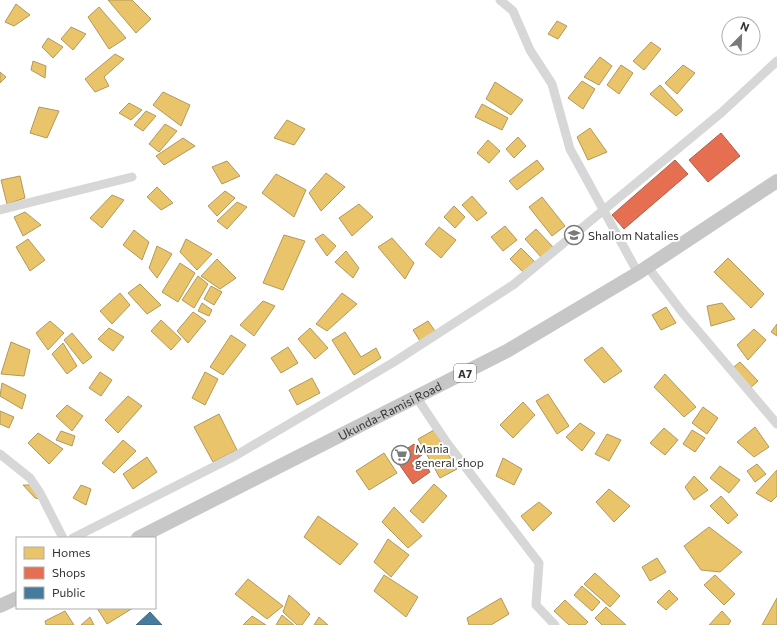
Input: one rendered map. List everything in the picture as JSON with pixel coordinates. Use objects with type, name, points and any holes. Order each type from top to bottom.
[{"type":"highway","name":"Ukunda-Ramisi Road","points":[[140,537],[417,398],[507,351],[643,270],[777,181]]},
{"type":"highway","points":[[0,606],[16,598]]},
{"type":"street","points":[[500,0],[513,12],[530,50],[552,84],[570,149],[603,211],[643,270],[682,312],[777,424]]},
{"type":"street","points":[[75,537],[235,456],[394,362],[513,286],[721,113],[777,61]]},
{"type":"street","points":[[0,210],[132,177]]},
{"type":"street","points":[[417,398],[447,443],[539,563],[536,605],[555,625]]},
{"type":"street","points":[[0,454],[30,478],[40,493],[62,537]]},
{"type":"building: Homes","points":[[108,0],[132,0],[151,19],[136,33]]},
{"type":"building: Homes","points":[[16,4],[30,15],[14,26],[5,22]]},
{"type":"building: Homes","points":[[99,7],[126,38],[109,49],[88,17]]},
{"type":"building: Homes","points":[[557,21],[567,26],[558,39],[548,34]]},
{"type":"building: Homes","points":[[71,27],[86,34],[73,50],[61,39]]},
{"type":"building: Homes","points":[[48,38],[63,47],[53,58],[42,47]]},
{"type":"building: Homes","points":[[651,42],[661,49],[644,70],[633,61]]},
{"type":"building: Homes","points":[[115,54],[124,59],[104,77],[109,86],[95,92],[85,79]]},
{"type":"building: Homes","points":[[600,57],[612,66],[599,85],[584,77]]},
{"type":"building: Homes","points":[[33,61],[46,66],[45,78],[31,70]]},
{"type":"building: Homes","points":[[621,65],[633,73],[619,94],[607,85]]},
{"type":"building: Homes","points":[[683,65],[695,73],[677,94],[665,83]]},
{"type":"building: Homes","points":[[0,72],[6,77],[0,83]]},
{"type":"building: Homes","points":[[582,81],[595,89],[583,109],[568,98]]},
{"type":"building: Homes","points":[[495,82],[523,100],[511,115],[486,99]]},
{"type":"building: Homes","points":[[660,85],[683,110],[676,116],[650,94]]},
{"type":"building: Homes","points":[[163,92],[190,105],[181,126],[153,105]]},
{"type":"building: Homes","points":[[129,103],[142,110],[131,120],[119,113]]},
{"type":"building: Homes","points":[[482,104],[508,118],[502,130],[475,117]]},
{"type":"building: Homes","points":[[39,107],[59,111],[47,138],[30,133]]},
{"type":"building: Homes","points":[[146,111],[156,116],[143,131],[134,125]]},
{"type":"building: Homes","points":[[287,120],[305,129],[294,145],[274,138]]},
{"type":"building: Homes","points":[[165,124],[177,131],[159,152],[149,144]]},
{"type":"building: Homes","points":[[590,128],[607,152],[588,160],[577,137]]},
{"type":"building: Homes","points":[[518,137],[526,146],[514,158],[506,149]]},
{"type":"building: Homes","points":[[183,138],[195,146],[164,165],[156,156]]},
{"type":"building: Homes","points":[[488,140],[500,151],[489,163],[477,153]]},
{"type":"building: Homes","points":[[537,160],[544,169],[517,190],[509,181]]},
{"type":"building: Homes","points":[[227,161],[240,176],[222,184],[212,167]]},
{"type":"building: Homes","points":[[326,173],[345,187],[321,211],[309,193]]},
{"type":"building: Homes","points":[[276,174],[306,190],[294,217],[262,193]]},
{"type":"building: Homes","points":[[20,176],[25,198],[7,204],[1,180]]},
{"type":"building: Homes","points":[[157,187],[173,203],[161,210],[147,197]]},
{"type":"building: Homes","points":[[225,191],[235,198],[217,216],[208,206]]},
{"type":"building: Homes","points":[[112,195],[124,200],[102,228],[90,218]]},
{"type":"building: Homes","points":[[472,196],[487,213],[477,221],[462,205]]},
{"type":"building: Homes","points":[[542,197],[565,226],[552,236],[529,207]]},
{"type":"building: Homes","points":[[237,202],[247,207],[227,229],[217,221]]},
{"type":"building: Homes","points":[[359,204],[373,217],[352,236],[339,218]]},
{"type":"building: Homes","points":[[454,206],[465,217],[455,228],[444,217]]},
{"type":"building: Homes","points":[[25,212],[41,225],[23,236],[14,217]]},
{"type":"building: Homes","points":[[505,226],[517,240],[503,251],[491,237]]},
{"type":"building: Homes","points":[[439,227],[456,240],[441,258],[425,244]]},
{"type":"building: Homes","points":[[536,229],[553,247],[542,258],[525,239]]},
{"type":"building: Homes","points":[[134,230],[149,242],[142,260],[123,245]]},
{"type":"building: Homes","points":[[323,234],[336,246],[327,256],[315,239]]},
{"type":"building: Homes","points":[[284,235],[305,241],[283,290],[263,283]]},
{"type":"building: Homes","points":[[392,238],[414,263],[405,279],[378,247]]},
{"type":"building: Homes","points":[[28,239],[45,260],[30,271],[16,247]]},
{"type":"building: Homes","points":[[186,239],[212,254],[197,270],[180,252]]},
{"type":"building: Homes","points":[[157,246],[172,254],[157,278],[149,268]]},
{"type":"building: Homes","points":[[521,248],[535,262],[524,273],[510,259]]},
{"type":"building: Homes","points":[[346,251],[359,268],[353,278],[335,262]]},
{"type":"building: Homes","points":[[728,258],[764,294],[751,308],[714,272]]},
{"type":"building: Homes","points":[[217,259],[236,278],[220,289],[201,276]]},
{"type":"building: Homes","points":[[180,263],[195,273],[178,302],[162,292]]},
{"type":"building: Homes","points":[[198,276],[208,284],[194,308],[182,300]]},
{"type":"building: Homes","points":[[140,284],[161,305],[147,314],[128,293]]},
{"type":"building: Homes","points":[[211,286],[222,292],[214,305],[204,299]]},
{"type":"building: Homes","points":[[120,293],[130,305],[112,324],[100,311]]},
{"type":"building: Homes","points":[[342,293],[357,304],[327,331],[316,324]]},
{"type":"building: Homes","points":[[263,301],[275,306],[254,336],[240,325]]},
{"type":"building: Homes","points":[[202,303],[212,310],[209,316],[198,311]]},
{"type":"building: Homes","points":[[722,303],[735,319],[711,326],[707,306]]},
{"type":"building: Homes","points":[[666,307],[676,323],[661,330],[652,315]]},
{"type":"building: Homes","points":[[193,312],[206,321],[188,343],[177,331]]},
{"type":"building: Homes","points":[[161,320],[181,339],[171,350],[151,331]]},
{"type":"building: Homes","points":[[50,321],[64,333],[48,350],[36,333]]},
{"type":"building: Homes","points":[[428,321],[435,331],[420,341],[413,330]]},
{"type":"building: Homes","points":[[777,324],[777,336],[771,332]]},
{"type":"building: Homes","points":[[109,328],[124,337],[113,351],[98,339]]},
{"type":"building: Homes","points":[[310,328],[328,348],[315,359],[298,339]]},
{"type":"building: Homes","points":[[754,329],[766,340],[748,360],[737,345]]},
{"type":"building: Homes","points":[[345,332],[361,357],[376,348],[381,358],[354,375],[332,340]]},
{"type":"building: Homes","points":[[72,333],[92,357],[83,364],[64,340]]},
{"type":"building: Homes","points":[[231,335],[246,345],[223,375],[210,367]]},
{"type":"building: Homes","points":[[11,342],[30,350],[24,376],[1,374]]},
{"type":"building: Homes","points":[[63,343],[77,366],[67,374],[52,354]]},
{"type":"building: Homes","points":[[288,347],[298,363],[281,373],[271,358]]},
{"type":"building: Homes","points":[[602,347],[622,371],[604,383],[584,360]]},
{"type":"building: Homes","points":[[740,362],[758,381],[748,390],[730,370]]},
{"type":"building: Homes","points":[[100,372],[112,380],[101,396],[89,388]]},
{"type":"building: Homes","points":[[205,372],[218,379],[205,405],[192,398]]},
{"type":"building: Homes","points":[[665,374],[696,407],[684,417],[654,387]]},
{"type":"building: Homes","points":[[312,378],[320,393],[297,405],[289,390]]},
{"type":"building: Homes","points":[[2,383],[26,395],[22,409],[0,396]]},
{"type":"building: Homes","points":[[548,394],[569,426],[557,434],[536,401]]},
{"type":"building: Homes","points":[[128,396],[142,406],[118,433],[105,420]]},
{"type":"building: Homes","points":[[523,402],[535,415],[513,438],[500,425]]},
{"type":"building: Homes","points":[[67,405],[83,416],[72,431],[56,416]]},
{"type":"building: Homes","points":[[703,407],[718,418],[707,434],[692,423]]},
{"type":"building: Homes","points":[[0,411],[14,417],[9,428],[0,424]]},
{"type":"building: Homes","points":[[219,414],[237,450],[213,462],[194,427]]},
{"type":"building: Homes","points":[[580,423],[595,433],[582,451],[566,437]]},
{"type":"building: Homes","points":[[755,427],[769,447],[754,457],[737,442]]},
{"type":"building: Homes","points":[[664,428],[678,440],[665,455],[650,443]]},
{"type":"building: Homes","points":[[434,430],[457,469],[440,478],[418,439]]},
{"type":"building: Homes","points":[[692,430],[705,438],[695,452],[683,444]]},
{"type":"building: Homes","points":[[61,431],[75,436],[72,446],[56,440]]},
{"type":"building: Homes","points":[[38,433],[63,449],[49,464],[28,443]]},
{"type":"building: Homes","points":[[607,434],[621,440],[609,461],[595,454]]},
{"type":"building: Homes","points":[[123,440],[136,451],[114,473],[102,463]]},
{"type":"building: Homes","points":[[384,453],[397,473],[369,490],[356,471]]},
{"type":"building: Homes","points":[[147,457],[157,472],[133,489],[123,474]]},
{"type":"building: Homes","points":[[503,458],[522,469],[514,485],[496,476]]},
{"type":"building: Homes","points":[[757,464],[766,474],[755,482],[747,471]]},
{"type":"building: Homes","points":[[720,466],[740,480],[729,493],[710,478]]},
{"type":"building: Homes","points":[[777,470],[777,496],[771,502],[756,493]]},
{"type":"building: Homes","points":[[694,476],[708,490],[694,500],[685,487]]},
{"type":"building: Homes","points":[[434,484],[447,496],[423,523],[410,511]]},
{"type":"building: Homes","points":[[23,485],[33,485],[40,499],[35,498]]},
{"type":"building: Homes","points":[[81,485],[91,489],[86,505],[73,498]]},
{"type":"building: Homes","points":[[609,489],[630,506],[614,522],[596,502]]},
{"type":"building: Homes","points":[[721,496],[738,515],[728,524],[710,506]]},
{"type":"building: Homes","points":[[539,502],[552,513],[533,531],[521,516]]},
{"type":"building: Homes","points":[[394,507],[422,536],[408,548],[382,522]]},
{"type":"building: Homes","points":[[318,516],[358,544],[340,565],[304,537]]},
{"type":"building: Homes","points":[[709,527],[742,552],[720,572],[701,570],[684,546]]},
{"type":"building: Homes","points":[[388,539],[409,555],[391,577],[374,562]]},
{"type":"building: Homes","points":[[657,558],[666,572],[650,581],[642,567]]},
{"type":"building: Homes","points":[[595,573],[620,596],[610,607],[584,584]]},
{"type":"building: Homes","points":[[384,575],[418,597],[406,617],[374,591]]},
{"type":"building: Homes","points":[[715,575],[735,594],[724,605],[704,585]]},
{"type":"building: Homes","points":[[248,579],[283,606],[267,619],[235,594]]},
{"type":"building: Homes","points":[[582,586],[600,602],[592,611],[574,595]]},
{"type":"building: Homes","points":[[669,590],[678,599],[666,610],[657,602]]},
{"type":"building: Homes","points":[[289,595],[310,614],[302,625],[297,625],[283,612]]},
{"type":"building: Homes","points":[[501,598],[509,614],[491,625],[469,625],[467,618]]},
{"type":"building: Homes","points":[[777,598],[777,625],[762,625]]},
{"type":"building: Homes","points":[[565,600],[588,622],[585,625],[569,625],[554,611]]},
{"type":"building: Homes","points":[[606,607],[626,625],[602,625],[595,618]]},
{"type":"building: Homes","points":[[98,609],[131,609],[107,624]]},
{"type":"building: Homes","points":[[65,611],[74,625],[46,625],[45,621]]},
{"type":"building: Homes","points":[[722,611],[731,621],[728,625],[709,625]]},
{"type":"building: Homes","points":[[282,615],[294,625],[276,625]]},
{"type":"building: Homes","points":[[252,616],[266,625],[243,625]]},
{"type":"building: Homes","points":[[90,617],[94,625],[81,625]]},
{"type":"building: Homes","points":[[319,617],[328,625],[314,625]]},
{"type":"building: Shops","points":[[721,133],[740,156],[708,182],[689,160]]},
{"type":"building: Shops","points":[[675,160],[688,174],[624,229],[612,215]]},
{"type":"building: Shops","points":[[414,444],[422,455],[411,463],[417,471],[426,465],[430,472],[413,484],[394,457]]},
{"type":"building: Public","points":[[150,612],[162,625],[136,625]]},
{"type":"place","name":"Shallom Natalies","points":[[574,235]]},
{"type":"place","name":"Mania general shop","points":[[401,455]]}]
